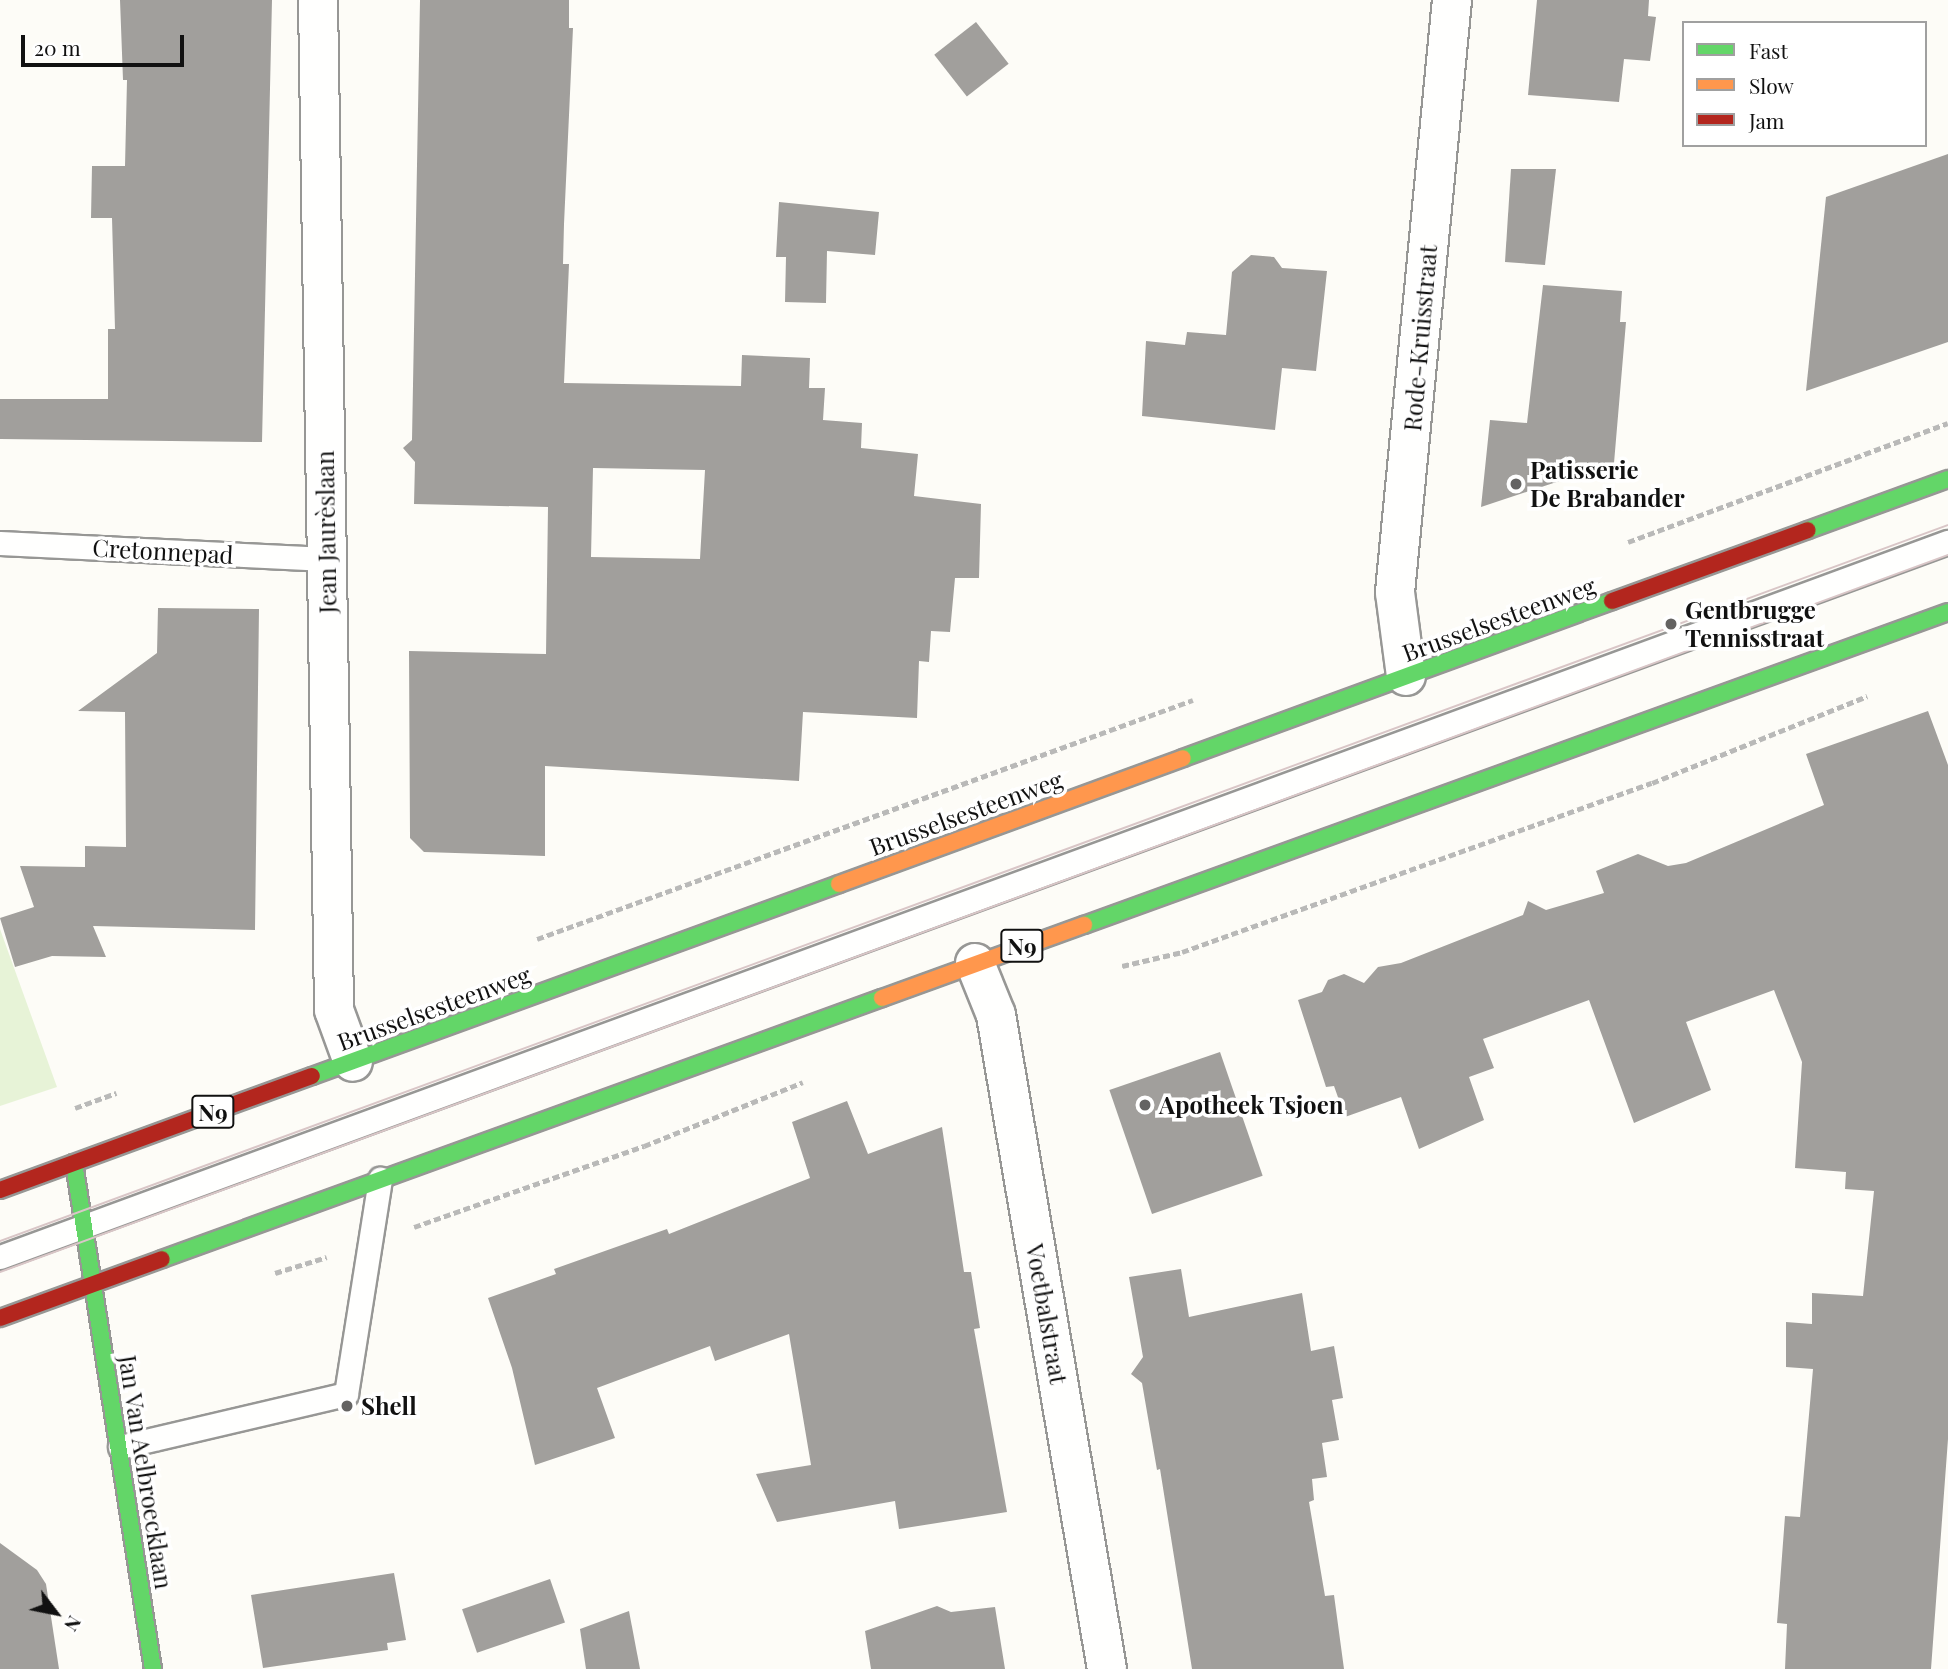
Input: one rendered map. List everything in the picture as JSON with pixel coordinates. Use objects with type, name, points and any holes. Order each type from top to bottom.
[{"type":"main road","name":"Brusselsesteenweg","points":[[0,1190],[1948,479]]},
{"type":"main road","name":"N9","points":[[0,1318],[975,963],[1633,730],[1948,612]]},
{"type":"main road","name":"Jan Van Aelbroecklaan","points":[[74,1163],[96,1282],[153,1669]]},
{"type":"street","name":"Jean Jaurèslaan","points":[[318,0],[334,1010],[353,1062]]},
{"type":"street","name":"Rode-Kruisstraat","points":[[1406,676],[1395,592],[1452,0]]},
{"type":"street","name":"Voetbalstraat","points":[[975,963],[996,1015],[1107,1669]]},
{"type":"lane","points":[[0,1257],[1948,542]]},
{"type":"lane","name":"Cretonnepad","points":[[0,543],[327,559]]},
{"type":"lane","points":[[120,1447],[346,1394],[380,1179]]},
{"type":"path","points":[[1115,967],[1182,952],[1652,783],[1879,691]]},
{"type":"green space","points":[[0,929],[57,1087],[0,1106]]},
{"type":"building","points":[[120,0],[272,0],[262,442],[0,439],[0,399],[108,399],[108,329],[115,329],[112,218],[91,218],[92,166],[125,166],[127,80],[123,80]]},
{"type":"building","points":[[420,0],[569,0],[569,28],[573,28],[564,224],[563,264],[569,264],[564,383],[741,386],[742,355],[810,358],[809,388],[825,388],[823,420],[862,423],[861,448],[918,454],[914,496],[981,504],[979,578],[955,578],[950,632],[931,631],[929,662],[919,661],[917,718],[803,712],[799,781],[545,766],[545,856],[424,852],[410,838],[409,651],[546,654],[548,507],[414,504],[415,462],[403,448],[412,440]],"holes":[[[593,468],[705,470],[700,559],[591,557]]]},
{"type":"building","points":[[1537,0],[1649,0],[1648,16],[1656,17],[1650,61],[1624,59],[1619,102],[1528,95]]},
{"type":"building","points":[[976,22],[1009,64],[967,96],[934,55]]},
{"type":"building","points":[[1948,154],[1948,342],[1806,391],[1826,197]]},
{"type":"building","points":[[1511,169],[1556,169],[1545,265],[1505,262]]},
{"type":"building","points":[[779,202],[879,212],[875,255],[827,251],[826,303],[785,302],[786,257],[776,257]]},
{"type":"building","points":[[1251,255],[1274,257],[1282,268],[1327,271],[1316,371],[1282,368],[1275,430],[1142,416],[1146,341],[1185,345],[1187,332],[1226,335],[1232,272]]},
{"type":"building","points":[[1543,285],[1622,291],[1620,322],[1626,322],[1614,463],[1481,507],[1490,420],[1527,423]]},
{"type":"building","points":[[158,608],[259,609],[255,930],[93,926],[106,957],[52,956],[15,967],[0,918],[34,907],[20,866],[85,867],[85,846],[126,847],[125,712],[78,711],[157,653]]},
{"type":"building","points":[[1928,711],[1948,765],[1948,1439],[1931,1669],[1785,1669],[1787,1624],[1777,1623],[1785,1516],[1800,1517],[1813,1369],[1786,1367],[1786,1322],[1812,1324],[1812,1293],[1863,1296],[1874,1191],[1845,1189],[1846,1172],[1795,1168],[1802,1062],[1774,990],[1686,1022],[1711,1090],[1634,1123],[1589,1000],[1483,1039],[1494,1068],[1469,1077],[1484,1120],[1419,1149],[1401,1097],[1345,1117],[1334,1086],[1326,1087],[1298,1000],[1322,992],[1328,980],[1344,974],[1364,983],[1378,967],[1401,963],[1523,915],[1528,901],[1546,910],[1604,893],[1596,871],[1638,854],[1668,866],[1686,863],[1824,805],[1806,754]]},
{"type":"building","points":[[1220,1052],[1263,1176],[1152,1214],[1109,1090]]},
{"type":"building","points":[[847,1101],[868,1154],[942,1127],[964,1272],[971,1272],[980,1328],[974,1329],[1007,1512],[899,1529],[895,1501],[777,1522],[756,1474],[811,1465],[789,1334],[715,1361],[710,1346],[597,1388],[615,1438],[535,1465],[512,1368],[488,1298],[556,1274],[554,1269],[667,1229],[669,1234],[810,1178],[792,1122]]},
{"type":"building","points":[[1181,1269],[1189,1317],[1302,1293],[1311,1351],[1334,1346],[1343,1398],[1332,1400],[1339,1440],[1322,1443],[1327,1477],[1312,1479],[1314,1500],[1309,1502],[1325,1596],[1334,1595],[1344,1669],[1192,1669],[1160,1469],[1157,1470],[1142,1383],[1131,1374],[1143,1357],[1129,1277]]},
{"type":"building","points":[[0,1543],[37,1570],[46,1584],[59,1669],[0,1669]]},
{"type":"building","points":[[394,1573],[406,1640],[387,1643],[388,1650],[263,1668],[251,1595]]},
{"type":"building","points":[[550,1579],[565,1622],[477,1653],[462,1609]]},
{"type":"building","points":[[937,1606],[951,1612],[995,1607],[1005,1669],[871,1669],[865,1631]]},
{"type":"building","points":[[629,1611],[640,1669],[586,1669],[580,1629]]},
{"type":"tram line","points":[[0,1241],[1948,525]]},
{"type":"tram line","points":[[0,1272],[1948,555]]},
{"type":"traffic: fast","points":[[1808,530],[1948,479]]},
{"type":"traffic: fast","points":[[1183,758],[1612,601]]},
{"type":"traffic: fast","points":[[1084,925],[1948,612]]},
{"type":"traffic: fast","points":[[312,1076],[839,884]]},
{"type":"traffic: fast","points":[[162,1259],[882,998]]},
{"type":"traffic: fast","points":[[74,1163],[153,1669]]},
{"type":"traffic: slow","points":[[839,884],[1183,758]]},
{"type":"traffic: slow","points":[[882,998],[1084,925]]},
{"type":"traffic: jam","points":[[1612,601],[1808,530]]},
{"type":"traffic: jam","points":[[0,1190],[312,1076]]},
{"type":"traffic: jam","points":[[0,1318],[162,1259]]},
{"type":"place","name":"Patisserie De Brabander","points":[[1516,484]]},
{"type":"place","name":"Gentbrugge Tennisstraat","points":[[1671,624]]},
{"type":"place","name":"Apotheek Tsjoen","points":[[1145,1105]]},
{"type":"place","name":"Shell","points":[[347,1406]]}]
